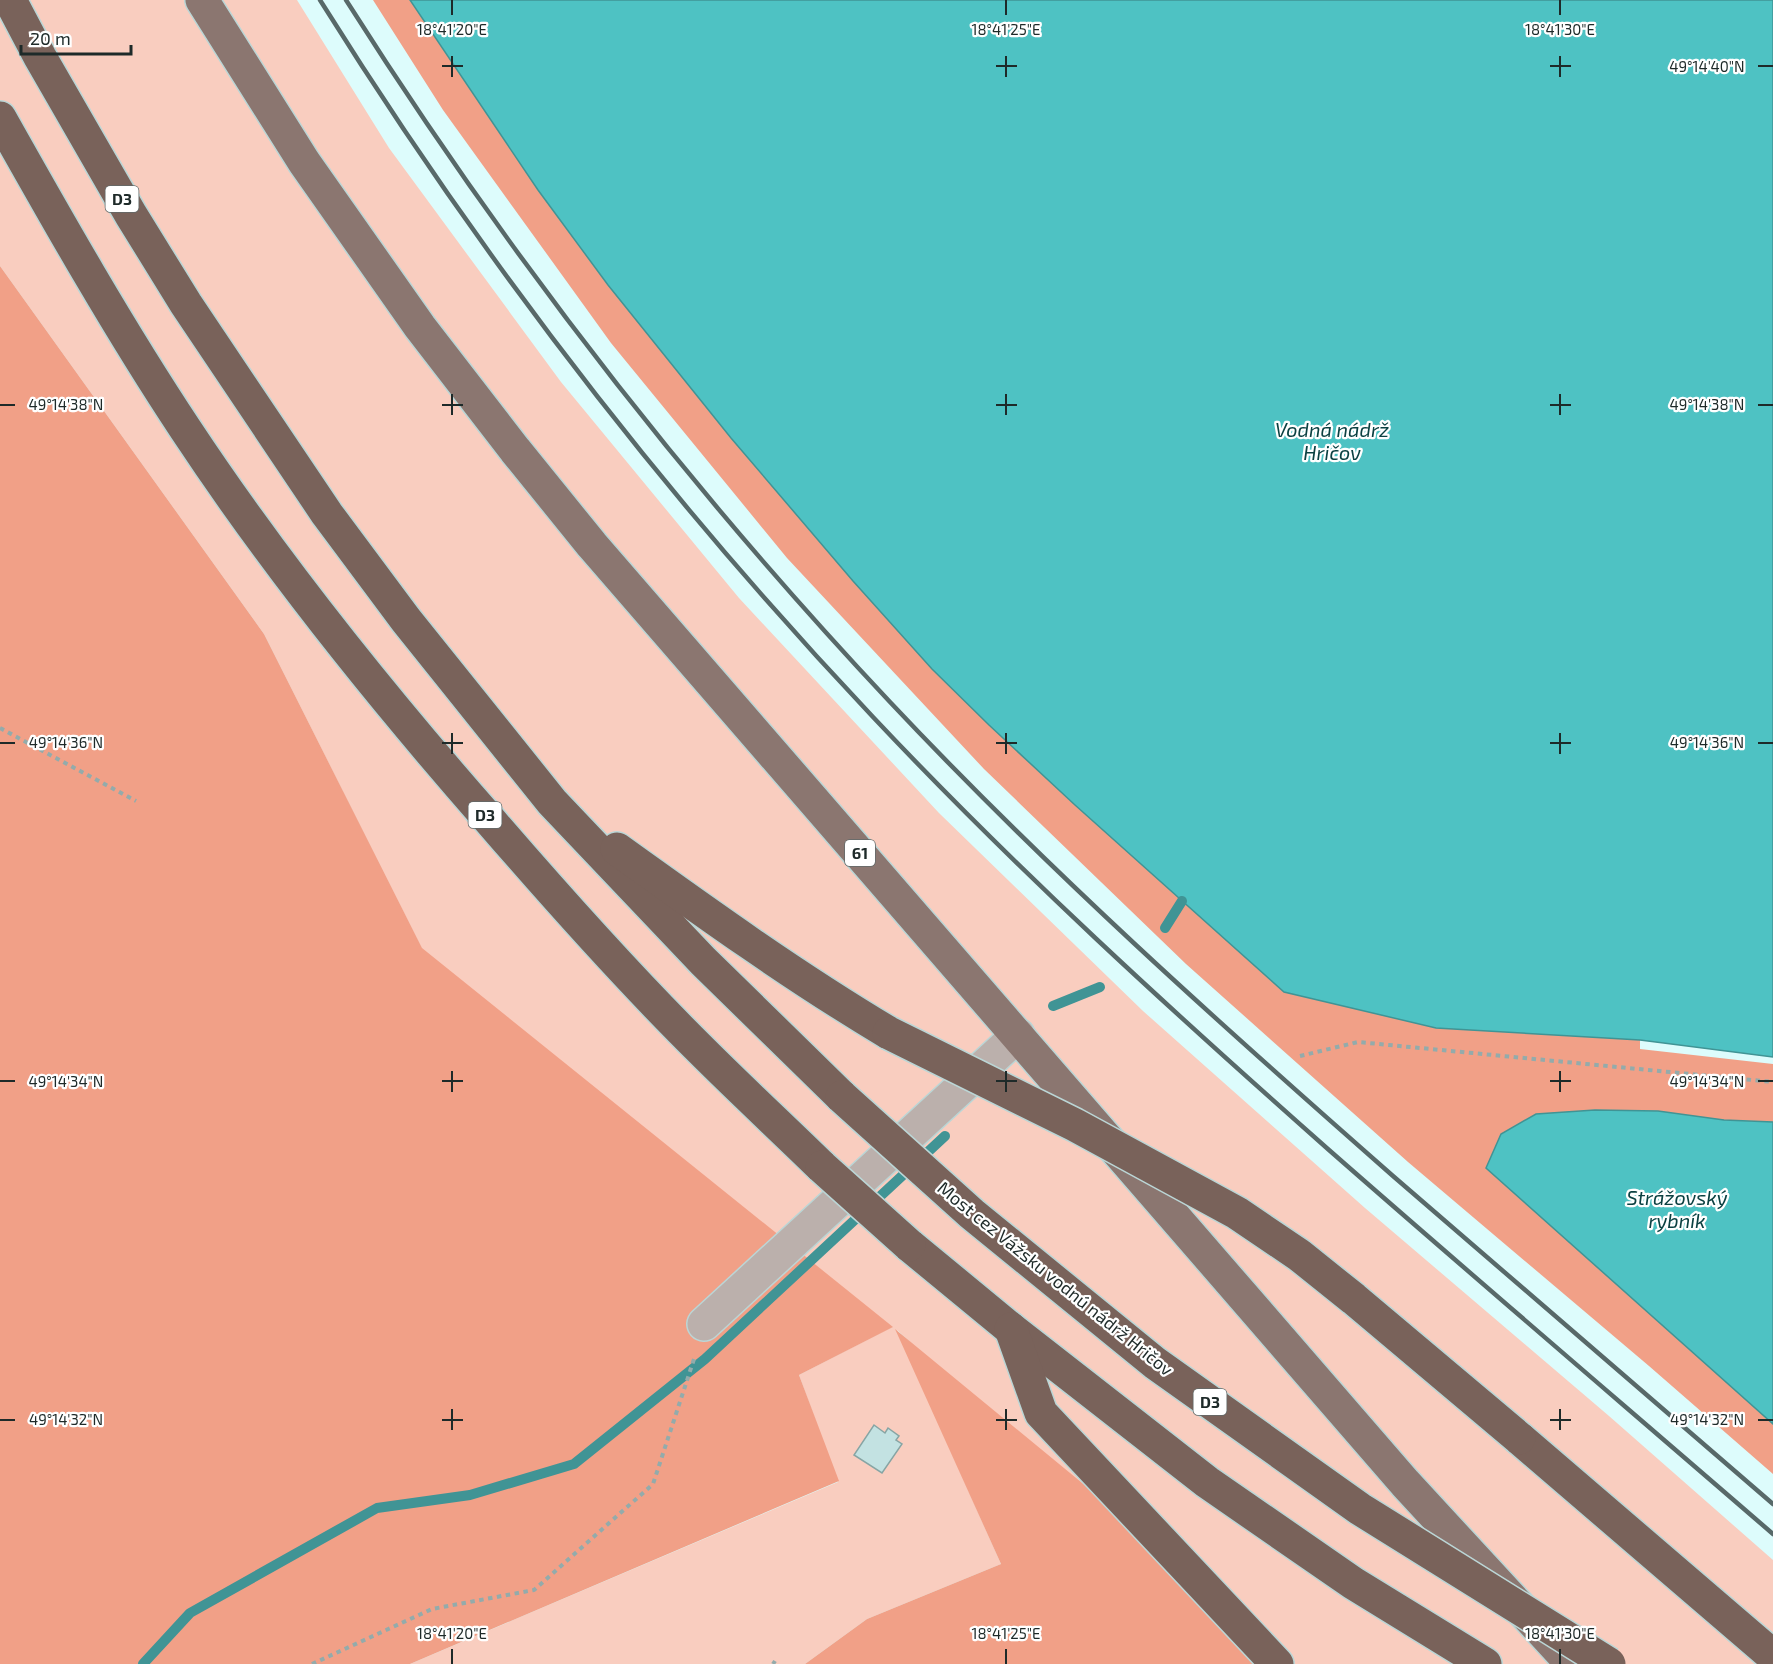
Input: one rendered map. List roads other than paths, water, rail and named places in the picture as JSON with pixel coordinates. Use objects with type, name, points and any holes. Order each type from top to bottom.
[{"type":"highway","name":"D3","points":[[10,0],[45,67],[131,215],[186,304],[327,514],[406,620],[552,802]]},
{"type":"highway","name":"D3","points":[[0,117],[74,249],[186,431],[271,551],[333,633],[436,760],[582,926],[700,1050],[822,1167],[909,1245],[1011,1329],[1207,1482],[1353,1582],[1485,1664]]},
{"type":"highway","points":[[552,802],[750,944],[830,998],[889,1033],[1075,1125],[1237,1213],[1299,1255],[1519,1438],[1773,1656]]},
{"type":"highway","name":"Most cez Vážsku vodnú nádrž Hričov","points":[[552,802],[703,961],[842,1097],[972,1214],[1155,1363],[1360,1509],[1609,1664]]},
{"type":"highway","points":[[1011,1329],[1041,1413],[1277,1664]]},
{"type":"main road","name":"61","points":[[202,0],[304,162],[420,327],[592,545],[1405,1483],[1572,1664]]},
{"type":"street","points":[[704,1324],[1018,1035]]},
{"type":"water","name":"Vodná nádrž Hričov","points":[[410,0],[1773,0],[1773,1057],[1640,1040],[1436,1028],[1284,992],[989,725],[932,669],[853,581],[731,438],[608,285],[538,190]]},
{"type":"water","name":"Strážovský rybník","points":[[1595,1110],[1658,1111],[1724,1120],[1773,1122],[1773,1424],[1486,1168],[1501,1134],[1536,1114]]},
{"type":"waterway","points":[[1165,928],[1182,901]]},
{"type":"waterway","points":[[1053,1006],[1100,987]]},
{"type":"waterway","points":[[143,1664],[190,1613],[377,1508],[470,1495],[574,1464],[705,1359],[945,1136]]},
{"type":"railway","points":[[320,0],[445,189],[578,372],[721,548],[873,717],[1039,885],[1212,1045],[1384,1198],[1773,1534]]},
{"type":"railway","points":[[346,0],[470,185],[534,275],[602,364],[742,536],[890,702],[1011,826],[1199,1004],[1393,1176],[1773,1504]]}]
